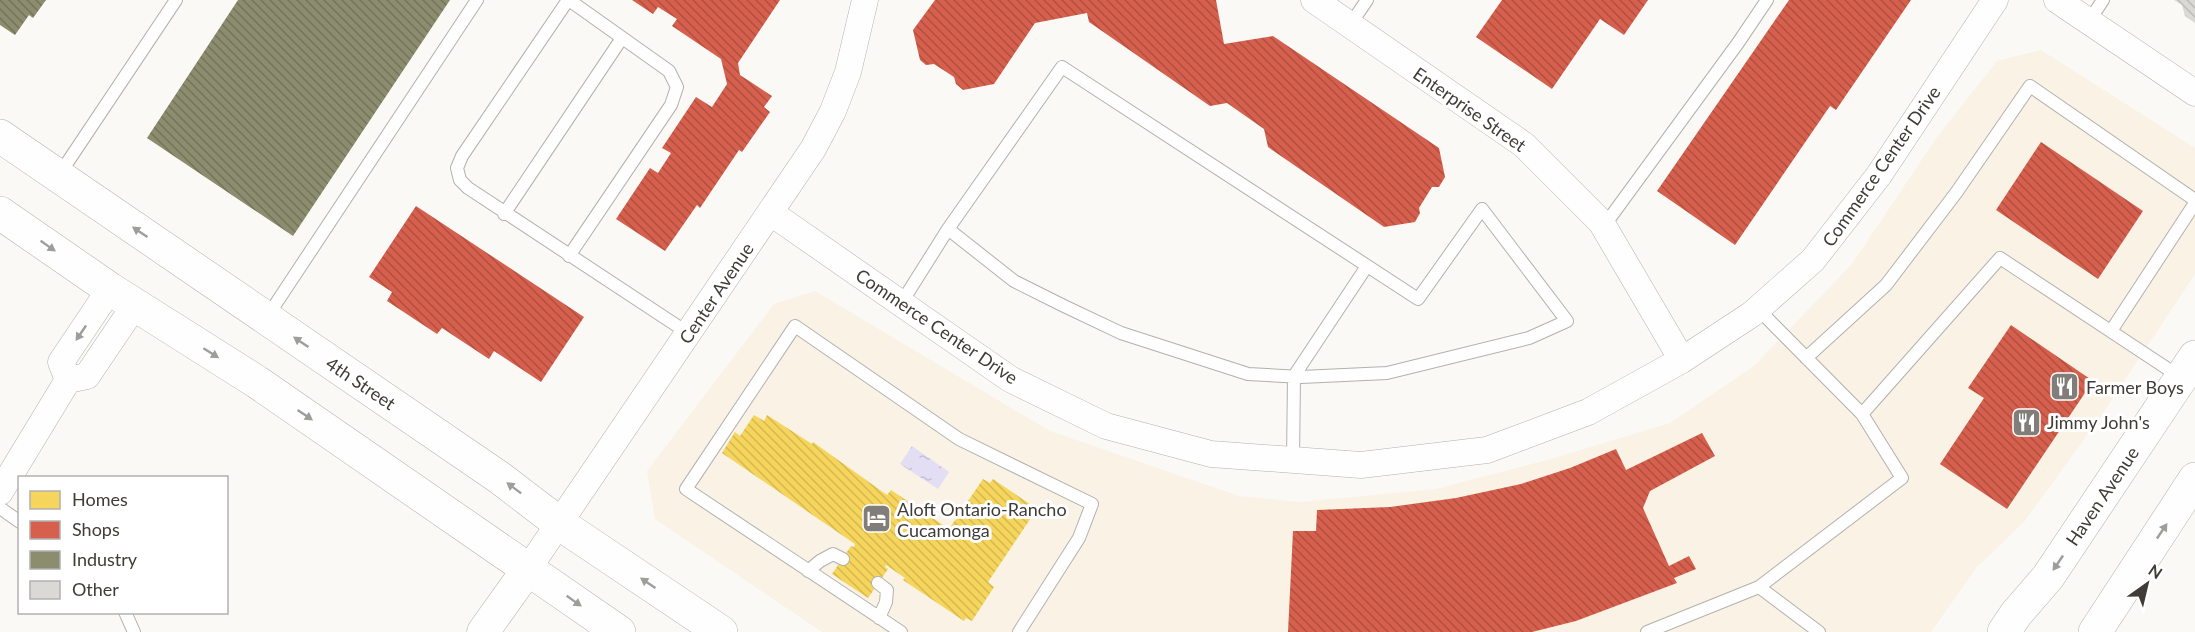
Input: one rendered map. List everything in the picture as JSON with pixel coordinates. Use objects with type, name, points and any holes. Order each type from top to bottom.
[{"type":"main road","name":"4th Street","points":[[0,136],[500,478],[560,524],[721,632]]},
{"type":"main road","points":[[0,213],[122,297],[257,382],[619,632]]},
{"type":"main road","name":"Haven Avenue","points":[[2004,632],[2016,614],[2048,577],[2188,367]]},
{"type":"main road","points":[[2095,632],[2195,479]]},
{"type":"street","name":"Center Avenue","points":[[528,569],[813,149],[848,72],[865,0]]},
{"type":"street","name":"Enterprise Street","points":[[1314,0],[1524,145],[1604,226],[1682,360]]},
{"type":"street","name":"Commerce Center Drive","points":[[771,213],[1010,379],[1106,426],[1211,454],[1361,465],[1487,450],[1587,412],[1682,360],[1758,309],[1814,260],[1879,175],[1995,0]]},
{"type":"street","points":[[2057,0],[2195,93]]},
{"type":"street","points":[[0,492],[68,380],[61,362],[122,297]]},
{"type":"street","points":[[483,632],[528,569]]},
{"type":"lane","points":[[58,176],[176,0]]},
{"type":"lane","points":[[266,318],[477,0]]},
{"type":"lane","points":[[569,256],[671,105],[676,87],[669,71],[568,0],[462,156],[457,168],[460,180],[504,214],[688,333]]},
{"type":"lane","points":[[1350,25],[1367,0]]},
{"type":"lane","points":[[1604,226],[1767,0]]},
{"type":"lane","points":[[2089,21],[2103,0]]},
{"type":"lane","points":[[504,214],[622,38]]},
{"type":"lane","points":[[902,302],[948,229],[1062,67],[1418,300],[1482,209],[1567,321],[1529,338],[1387,373],[1294,376],[1248,374],[1121,333],[1014,280],[948,229]]},
{"type":"lane","points":[[1806,358],[1886,285],[1956,194],[2030,86],[2195,201],[2111,331]]},
{"type":"lane","points":[[1862,414],[2000,258],[2111,331],[2188,367]]},
{"type":"lane","points":[[1293,460],[1294,376],[1367,266]]},
{"type":"lane","points":[[1647,632],[1759,587],[1902,478],[1862,414],[1758,309]]},
{"type":"lane","points":[[901,632],[686,489],[795,326],[959,439],[1092,504],[1079,538],[1019,632]]},
{"type":"lane","points":[[0,508],[18,521]]},
{"type":"lane","points":[[808,571],[833,554],[843,559]]},
{"type":"lane","points":[[878,583],[887,590],[886,602],[879,618]]},
{"type":"lane","points":[[1759,587],[1819,632]]},
{"type":"lane","points":[[126,614],[134,632]]},
{"type":"shaded area","points":[[2041,50],[2195,148],[2195,274],[2099,419],[2024,522],[1977,567],[1931,632],[822,632],[655,519],[647,471],[774,304],[815,291],[1050,431],[1239,496],[1300,502],[1436,489],[1551,459],[1670,423],[1754,366],[1852,264],[1937,137],[1997,61]]},
{"type":"water","points":[[912,446],[949,472],[938,489],[900,464]]},
{"type":"building: Homes","name":"Aloft Ontario-Rancho Cucamonga","points":[[754,415],[764,421],[767,415],[812,444],[813,442],[887,495],[891,490],[949,529],[983,479],[990,483],[993,479],[1037,509],[988,582],[994,587],[972,621],[966,618],[964,621],[903,580],[905,578],[886,565],[888,569],[868,598],[832,574],[851,546],[854,547],[855,544],[722,453],[735,432],[740,436]]},
{"type":"building: Shops","points":[[632,0],[780,0],[738,63],[740,75],[772,96],[764,107],[770,112],[742,152],[739,150],[700,208],[697,205],[665,251],[616,219],[650,168],[658,173],[671,153],[662,148],[696,97],[712,107],[727,84],[721,59],[672,26],[677,19],[658,7],[653,14]]},
{"type":"building: Shops","points":[[935,0],[1216,0],[1224,44],[1273,36],[1439,148],[1445,177],[1439,187],[1432,187],[1419,208],[1420,213],[1415,222],[1384,227],[1268,147],[1264,129],[1227,103],[1210,106],[1089,22],[1087,13],[1035,23],[994,84],[963,90],[956,84],[954,77],[934,64],[926,65],[920,60],[913,30]]},
{"type":"building: Shops","points":[[1502,0],[1648,0],[1624,35],[1600,19],[1552,89],[1476,37]]},
{"type":"building: Shops","points":[[1789,0],[1911,0],[1836,110],[1830,106],[1735,245],[1657,191]]},
{"type":"building: Shops","points":[[2041,142],[2143,211],[2098,279],[1996,210]]},
{"type":"building: Shops","points":[[416,206],[584,317],[541,382],[494,351],[489,359],[442,328],[437,334],[387,301],[392,292],[369,277]]},
{"type":"building: Shops","points":[[2011,325],[2093,381],[2007,509],[1940,464],[1984,398],[1968,388]]},
{"type":"building: Shops","points":[[1702,433],[1715,456],[1650,491],[1643,508],[1669,566],[1689,556],[1696,569],[1674,578],[1677,583],[1576,621],[1532,632],[1288,632],[1293,531],[1316,531],[1317,510],[1390,507],[1456,498],[1521,484],[1570,468],[1616,449],[1626,470]]},
{"type":"building: Industry","points":[[0,0],[46,0],[33,18],[29,15],[15,35],[0,25]]},
{"type":"building: Industry","points":[[238,0],[450,0],[293,236],[147,138]]},
{"type":"building: Other","points":[[2174,0],[2195,0],[2195,23],[2185,16],[2182,5]]},
{"type":"place","name":"Farmer Boys","points":[[2065,387]]},
{"type":"place","name":"Jimmy John's","points":[[2026,422]]},
{"type":"place","name":"Aloft Ontario-Rancho Cucamonga","points":[[876,519]]}]
